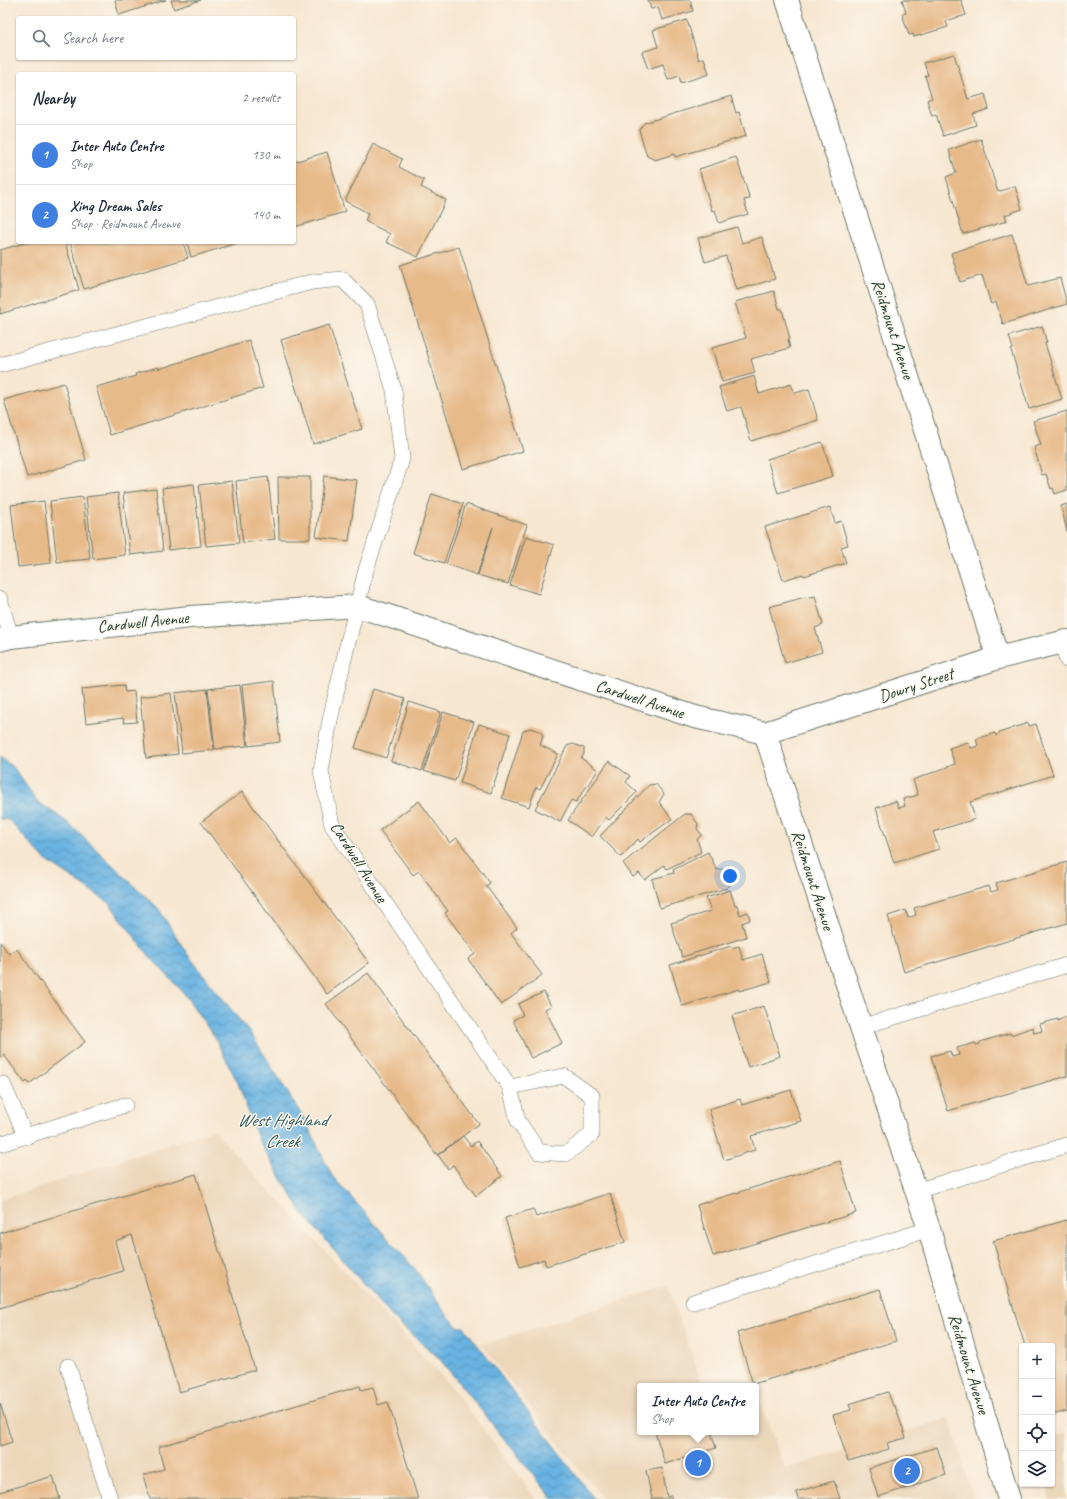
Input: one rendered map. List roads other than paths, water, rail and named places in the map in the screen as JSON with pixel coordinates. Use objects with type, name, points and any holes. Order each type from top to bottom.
[{"type":"street","name":"Reidmount Avenue","points":[[787,0],[998,658]]},
{"type":"street","name":"Cardwell Avenue","points":[[6,638],[190,617],[358,606],[695,717],[766,732]]},
{"type":"street","name":"Dowry Street","points":[[766,732],[998,658],[1065,648]]},
{"type":"street","name":"Reidmount Avenue","points":[[766,732],[861,1027],[929,1229],[1009,1499]]},
{"type":"lane","points":[[0,365],[312,282],[342,279],[367,304],[394,390],[402,459],[366,570],[358,606]]},
{"type":"lane","points":[[0,599],[6,638]]},
{"type":"lane","name":"Cardwell Avenue","points":[[358,606],[332,713],[321,771],[332,825],[510,1087],[518,1121],[539,1152],[566,1154],[592,1134],[592,1096],[564,1076],[510,1087]]},
{"type":"lane","points":[[861,1027],[892,1019],[1067,965]]},
{"type":"lane","points":[[3,1084],[26,1137]]},
{"type":"lane","points":[[0,1144],[125,1105]]},
{"type":"lane","points":[[916,1191],[1067,1145]]},
{"type":"lane","points":[[693,1302],[929,1229]]},
{"type":"lane","points":[[68,1366],[110,1499]]},
{"type":"water","name":"West Highland Creek","points":[[0,757],[14,768],[37,801],[67,822],[158,908],[188,955],[253,1037],[306,1122],[332,1176],[416,1270],[443,1310],[458,1327],[464,1327],[594,1499],[553,1499],[438,1357],[395,1320],[303,1214],[259,1141],[238,1083],[215,1038],[183,992],[150,957],[109,903],[44,859],[9,820],[0,819]]},
{"type":"place","name":"Inter Auto Centre","points":[[698,1463]]},
{"type":"place","name":"Xing Dream Sales","points":[[907,1471]]}]
